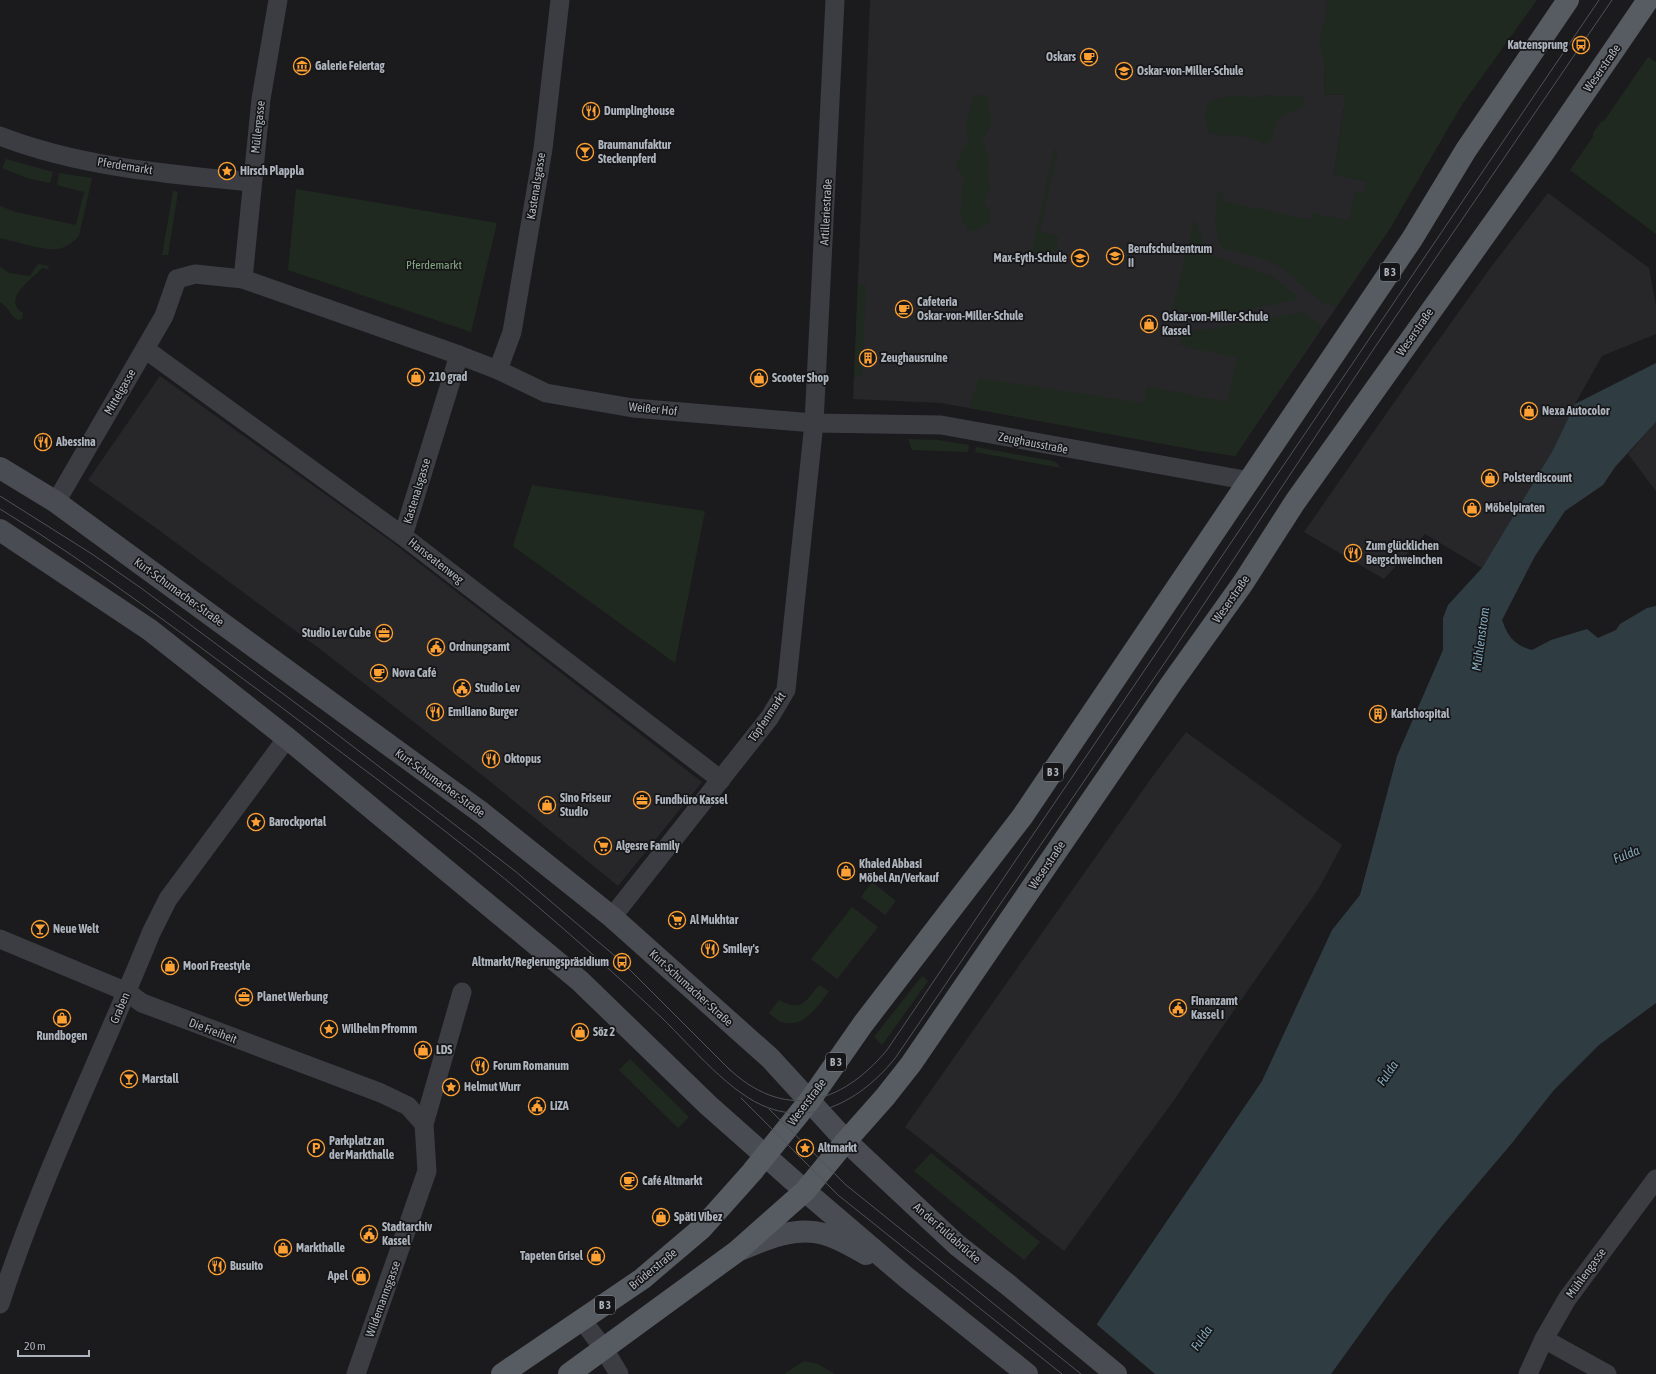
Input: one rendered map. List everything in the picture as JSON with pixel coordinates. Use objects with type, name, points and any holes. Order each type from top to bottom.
[{"type":"main road","name":"Weserstraße","points":[[765,1155],[810,1100],[862,1024],[1022,816],[1250,482],[1412,239],[1466,150],[1568,0]]},
{"type":"main road","name":"Weserstraße","points":[[805,1191],[846,1141],[886,1098],[911,1064],[1166,691],[1243,583],[1295,502],[1542,155],[1648,0]]},
{"type":"main road","name":"Kurt-Schumacher-Straße","points":[[0,468],[56,502],[482,813],[612,917],[770,1058],[846,1141]]},
{"type":"main road","points":[[0,530],[150,630],[287,738],[580,982],[708,1105],[805,1191],[907,1278],[1022,1369]]},
{"type":"main road","name":"An der Fuldabrücke","points":[[846,1141],[957,1245],[1116,1374]]},
{"type":"main road","name":"Brüderstraße","points":[[502,1374],[642,1279],[702,1228],[752,1172],[765,1155]]},
{"type":"main road","points":[[569,1374],[736,1252],[805,1191]]},
{"type":"main road","points":[[736,1252],[770,1238],[794,1233],[823,1234],[851,1246],[907,1278]]},
{"type":"street","name":"Müllergasse","points":[[242,279],[261,99],[278,0]]},
{"type":"street","name":"Kastenalsgasse","points":[[498,370],[512,332],[543,149],[560,0]]},
{"type":"street","name":"Artilleriestraße","points":[[814,423],[835,0]]},
{"type":"street","name":"Pferdemarkt","points":[[0,136],[57,154],[126,167],[252,182]]},
{"type":"street","name":"Mittelgasse","points":[[56,502],[164,316],[176,279],[195,274],[242,279]]},
{"type":"street","points":[[242,279],[498,370]]},
{"type":"street","name":"Hanseatenweg","points":[[145,349],[403,536],[721,780]]},
{"type":"street","name":"Kastenalsgasse","points":[[403,536],[459,355]]},
{"type":"street","name":"Weißer Hof","points":[[498,370],[546,393],[633,408],[814,423]]},
{"type":"street","name":"Zeughausstraße","points":[[814,423],[941,425],[1250,482]]},
{"type":"street","name":"Töpfenmarkt","points":[[612,917],[770,717],[786,690],[814,423]]},
{"type":"street","name":"Graben","points":[[0,1304],[60,1145],[127,992],[151,933],[168,899],[287,738]]},
{"type":"street","name":"Die Freiheit","points":[[0,939],[127,992],[142,1003],[380,1093],[408,1106],[424,1124]]},
{"type":"street","name":"Wildemannsgasse","points":[[356,1374],[426,1171],[424,1124],[462,992]]},
{"type":"street","name":"Mühlengasse","points":[[1528,1374],[1544,1339],[1566,1299],[1656,1179]]},
{"type":"street","points":[[582,1320],[604,1349],[619,1374]]},
{"type":"street","points":[[1544,1339],[1607,1374]]},
{"type":"shaded area","name":"Berufschulzentrum II","points":[[870,0],[1327,0],[1324,94],[1346,95],[1334,174],[1376,184],[1391,227],[1235,456],[941,403],[853,399]]},
{"type":"shaded area","points":[[1548,193],[1649,268],[1656,305],[1656,334],[1602,356],[1575,404],[1553,450],[1482,568],[1425,534],[1384,579],[1304,532],[1409,381],[1494,263]]},
{"type":"shaded area","points":[[160,376],[392,542],[702,782],[618,886],[487,779],[320,649],[156,528],[88,480]]},
{"type":"shaded area","points":[[1656,422],[1656,491],[1628,454]]},
{"type":"shaded area","name":"Finanzamt Kassel I","points":[[1186,732],[1342,845],[1319,888],[1219,1032],[1177,1096],[1064,1251],[905,1127],[1155,773]]},
{"type":"green space","points":[[1327,0],[1537,0],[1461,106],[1391,227],[1335,307],[1322,302],[1282,268],[1259,257],[1225,249],[1219,244],[1215,223],[1218,191],[1224,193],[1222,201],[1311,220],[1313,213],[1348,221],[1356,191],[1364,193],[1366,182],[1334,174],[1346,95],[1324,94],[1325,67],[1320,44],[1322,27],[1326,22]]},
{"type":"green space","points":[[1648,57],[1656,62],[1656,234],[1570,170],[1593,137],[1593,133],[1601,122],[1604,121]]},
{"type":"green space","points":[[981,94],[988,98],[991,119],[990,128],[982,140],[989,158],[988,173],[990,189],[984,201],[991,212],[990,222],[979,230],[968,231],[960,215],[962,203],[961,191],[965,180],[956,168],[961,151],[969,140],[965,127],[974,96]]},
{"type":"green space","points":[[1241,95],[1251,98],[1265,95],[1303,97],[1305,102],[1302,109],[1287,113],[1279,118],[1271,141],[1264,144],[1250,138],[1209,133],[1205,114],[1206,108],[1209,104],[1225,97]]},
{"type":"green space","points":[[1054,149],[1058,150],[1040,232],[1059,236],[1054,259],[1031,255]]},
{"type":"green space","points":[[6,159],[53,172],[50,183],[27,178],[2,168]]},
{"type":"green space","points":[[59,173],[92,178],[79,236],[66,246],[58,249],[42,248],[0,238],[0,206],[16,212],[76,225],[84,192],[57,185]]},
{"type":"green space","name":"Pferdemarkt","points":[[296,189],[497,223],[471,332],[288,270]]},
{"type":"green space","points":[[173,191],[178,192],[168,255],[162,255]]},
{"type":"green space","points":[[1194,219],[1202,236],[1204,247],[1212,255],[1271,276],[1298,297],[1296,300],[1214,316],[1173,309]]},
{"type":"green space","points":[[38,264],[49,266],[48,269],[42,268],[26,283],[17,295],[15,301],[17,307],[23,313],[22,319],[18,320],[0,302],[0,267],[9,273],[30,276]]},
{"type":"green space","points":[[858,285],[866,285],[862,376],[857,376],[854,379]]},
{"type":"green space","points":[[1303,312],[1319,324],[1320,329],[1235,456],[969,408],[979,378],[1144,403],[1147,386],[1227,402],[1237,358],[1178,345],[1183,332],[1209,329]]},
{"type":"green space","points":[[908,439],[938,440],[969,445],[968,452],[912,450]]},
{"type":"green space","points":[[976,447],[1053,461],[1061,468],[975,452]]},
{"type":"green space","points":[[532,485],[705,511],[675,663],[513,546]]},
{"type":"green space","points":[[872,882],[896,901],[885,915],[861,897]]},
{"type":"green space","points":[[852,907],[878,927],[837,979],[811,959]]},
{"type":"green space","points":[[922,976],[928,981],[882,1045],[874,1037]]},
{"type":"green space","points":[[819,985],[829,991],[810,1015],[804,1019],[790,1023],[782,1022],[777,1020],[769,1013],[779,1000],[793,1005],[802,1003]]},
{"type":"green space","points":[[630,1059],[689,1117],[678,1128],[619,1070]]},
{"type":"green space","points":[[931,1153],[1040,1242],[1024,1260],[914,1171]]},
{"type":"green space","points":[[804,1361],[818,1364],[835,1374],[784,1374]]},
{"type":"water","points":[[1656,363],[1656,422],[1615,467],[1603,485],[1565,511],[1535,556],[1502,620],[1512,640],[1521,646],[1532,650],[1551,640],[1587,629],[1598,638],[1616,630],[1620,624],[1647,608],[1656,606],[1656,1003],[1599,1045],[1554,1090],[1512,1143],[1441,1227],[1388,1295],[1331,1374],[1063,1374],[1262,1081],[1332,930],[1360,895],[1397,756],[1443,650],[1443,618],[1448,605],[1482,568],[1553,450],[1575,404]]},
{"type":"pier","points":[[1095,1323],[1155,1374],[1061,1374]]},
{"type":"tram line","points":[[727,1067],[748,1084],[769,1095],[790,1100],[810,1100],[830,1094],[850,1084],[869,1069],[887,1050],[1599,0]]},
{"type":"tram line","points":[[0,509],[71,555],[141,604],[277,704],[473,853],[600,961],[662,1018],[712,1069],[740,1093],[769,1108],[788,1113],[806,1113],[823,1110],[840,1104],[856,1095],[871,1084],[896,1057],[1170,655],[1375,347],[1612,0]]},
{"type":"tram line","points":[[0,496],[92,554],[141,588],[325,725],[515,871],[622,962],[731,1071]]},
{"type":"tram line","points":[[741,1098],[838,1195],[1062,1374]]},
{"type":"tram line","points":[[769,1109],[846,1185],[1081,1374]]},
{"type":"place","name":"Katzensprung","points":[[1581,45]]},
{"type":"place","name":"Oskars","points":[[1089,57]]},
{"type":"place","name":"Galerie Feiertag","points":[[302,66]]},
{"type":"place","name":"Oskar-von-Miller-Schule","points":[[1124,71]]},
{"type":"place","name":"Dumplinghouse","points":[[591,111]]},
{"type":"place","name":"Braumanufaktur Steckenpferd","points":[[585,152]]},
{"type":"place","name":"Hirsch Plappla","points":[[227,171]]},
{"type":"place","name":"Berufschulzentrum II","points":[[1115,256]]},
{"type":"place","name":"Max-Eyth-Schule","points":[[1080,258]]},
{"type":"place","name":"Cafeteria Oskar-von-Miller-Schule","points":[[904,309]]},
{"type":"place","name":"Oskar-von-Miller-Schule Kassel","points":[[1149,324]]},
{"type":"place","name":"Zeughausruine","points":[[868,358]]},
{"type":"place","name":"210 grad","points":[[416,377]]},
{"type":"place","name":"Scooter Shop","points":[[759,378]]},
{"type":"place","name":"Nexa Autocolor","points":[[1529,411]]},
{"type":"place","name":"Abessina","points":[[43,442]]},
{"type":"place","name":"Polsterdiscount","points":[[1490,478]]},
{"type":"place","name":"Möbelpiraten","points":[[1472,508]]},
{"type":"place","name":"Zum glücklichen Bergschweinchen","points":[[1353,553]]},
{"type":"place","name":"Studio Lev Cube","points":[[384,633]]},
{"type":"place","name":"Ordnungsamt","points":[[436,647]]},
{"type":"place","name":"Nova Café","points":[[379,673]]},
{"type":"place","name":"Studio Lev","points":[[462,688]]},
{"type":"place","name":"Emiliano Burger","points":[[435,712]]},
{"type":"place","name":"Karlshospital","points":[[1378,714]]},
{"type":"place","name":"Oktopus","points":[[491,759]]},
{"type":"place","name":"Fundbüro Kassel","points":[[642,800]]},
{"type":"place","name":"Sino Friseur Studio","points":[[547,805]]},
{"type":"place","name":"Barockportal","points":[[256,822]]},
{"type":"place","name":"Algesre Family","points":[[603,846]]},
{"type":"place","name":"Khaled Abbasi Möbel An/Verkauf","points":[[846,871]]},
{"type":"place","name":"Al Mukhtar","points":[[677,920]]},
{"type":"place","name":"Neue Welt","points":[[40,929]]},
{"type":"place","name":"Smiley's","points":[[710,949]]},
{"type":"place","name":"Altmarkt/Regierungspräsidium","points":[[622,962]]},
{"type":"place","name":"Moori Freestyle","points":[[170,966]]},
{"type":"place","name":"Planet Werbung","points":[[244,997]]},
{"type":"place","name":"Finanzamt Kassel I","points":[[1178,1008]]},
{"type":"place","name":"Rundbogen","points":[[62,1018]]},
{"type":"place","name":"Wilhelm Pfromm","points":[[329,1029]]},
{"type":"place","name":"Söz 2","points":[[580,1032]]},
{"type":"place","name":"LDS","points":[[423,1050]]},
{"type":"place","name":"Forum Romanum","points":[[480,1066]]},
{"type":"place","name":"Marstall","points":[[129,1079]]},
{"type":"place","name":"Helmut Wurr","points":[[451,1087]]},
{"type":"place","name":"LiZA","points":[[537,1106]]},
{"type":"place","name":"Parkplatz an der Markthalle","points":[[316,1148]]},
{"type":"place","name":"Altmarkt","points":[[805,1148]]},
{"type":"place","name":"Café Altmarkt","points":[[629,1181]]},
{"type":"place","name":"Späti Vibez","points":[[661,1217]]},
{"type":"place","name":"Stadtarchiv Kassel","points":[[369,1234]]},
{"type":"place","name":"Markthalle","points":[[283,1248]]},
{"type":"place","name":"Tapeten Grisel","points":[[596,1256]]},
{"type":"place","name":"Busuito","points":[[217,1266]]},
{"type":"place","name":"Apel","points":[[361,1276]]},
{"type":"water label","name":"Mühlenstrom","points":[[1480,639]]},
{"type":"water label","name":"Fulda","points":[[1626,854]]},
{"type":"water label","name":"Fulda","points":[[1387,1073]]},
{"type":"water label","name":"Fulda","points":[[1201,1338]]}]
